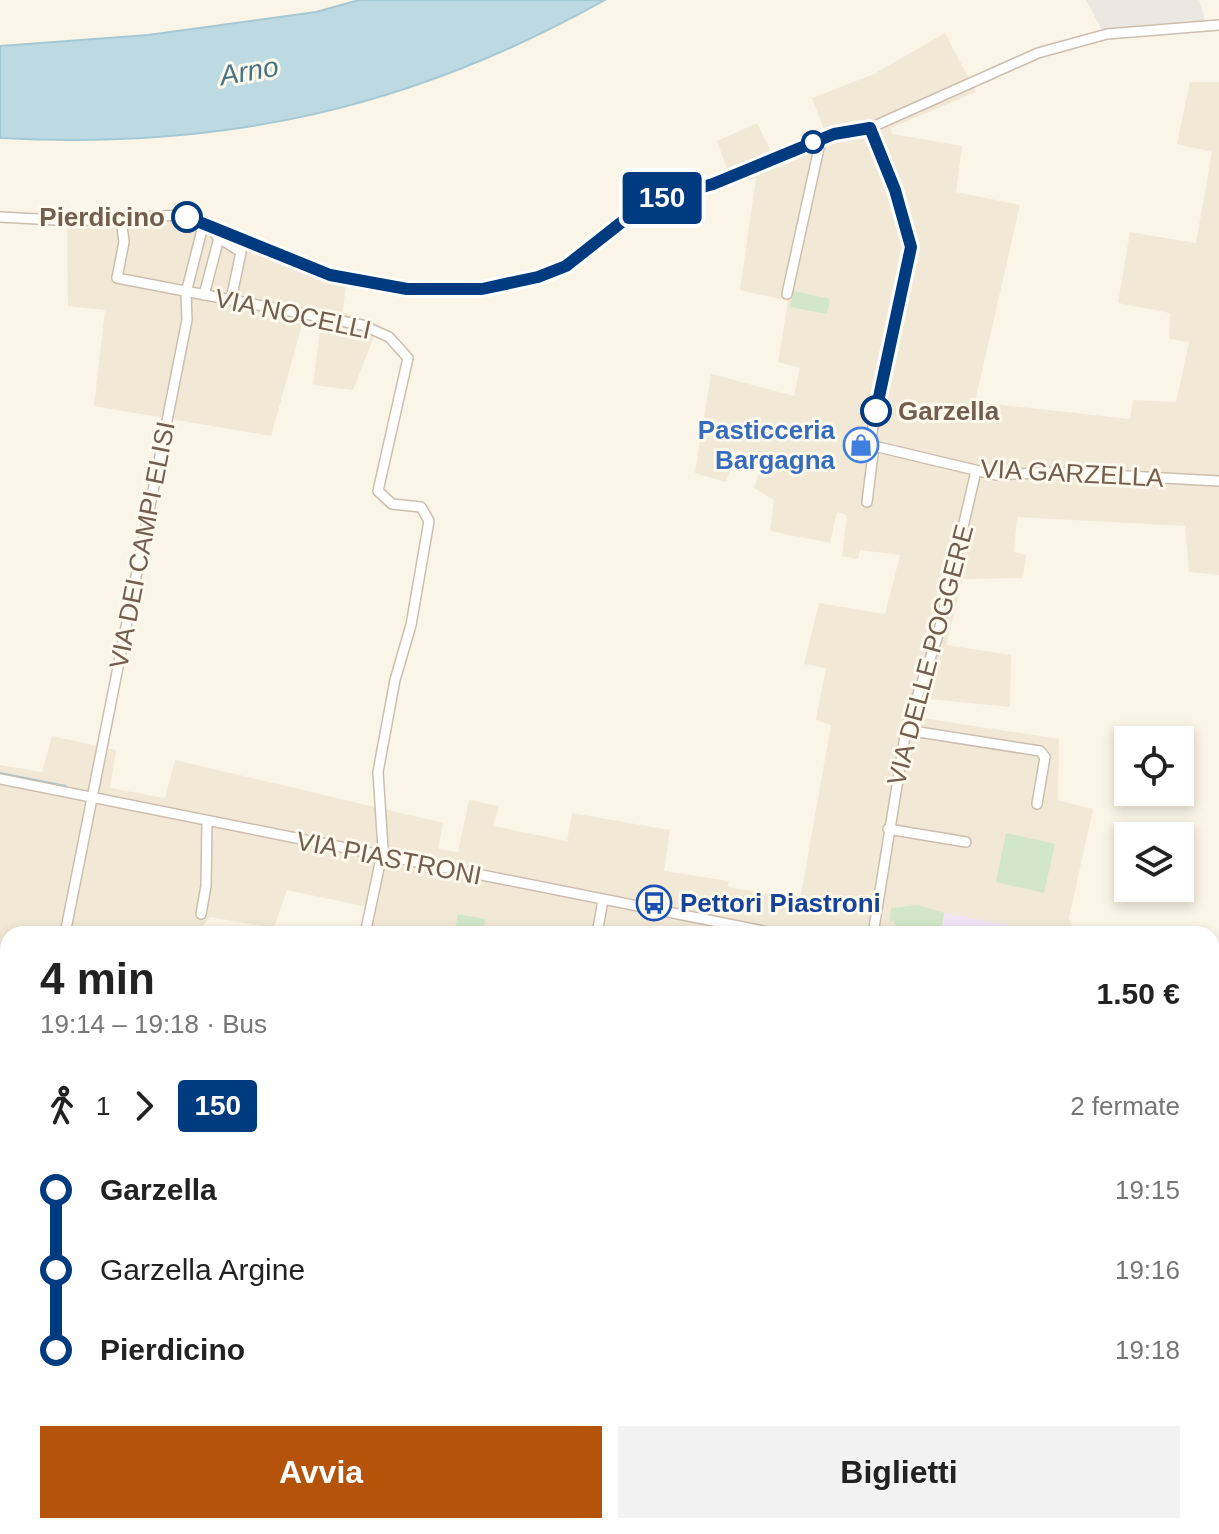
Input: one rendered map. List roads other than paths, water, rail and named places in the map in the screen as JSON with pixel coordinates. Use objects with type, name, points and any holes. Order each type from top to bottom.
[{"type":"street","points":[[0,217],[75,221],[179,215],[208,224],[297,265],[330,275],[407,289],[482,289],[548,274],[583,256],[646,203],[713,184],[821,139],[870,128],[1038,53],[1088,38],[1219,25]]},
{"type":"street","points":[[867,502],[875,414],[911,247],[895,190],[870,128]]},
{"type":"street","points":[[787,294],[821,139]]},
{"type":"street","name":"VIA NOCELLI","points":[[121,218],[124,242],[117,278],[372,328],[389,337],[408,358],[378,491],[392,504],[421,507],[429,521],[411,625],[395,680],[378,772],[382,857]]},
{"type":"street","points":[[208,224],[219,238],[241,252],[231,300]]},
{"type":"street","name":"VIA DEI CAMPI ELISI","points":[[67,926],[187,320],[186,293],[208,224]]},
{"type":"street","points":[[204,295],[219,238]]},
{"type":"street","name":"VIA GARZELLA","points":[[874,446],[996,475],[1147,475],[1219,481]]},
{"type":"street","name":"VIA DELLE POGGERE","points":[[874,926],[906,730],[938,635],[976,471]]},
{"type":"street","points":[[906,730],[1040,751],[1045,757],[1037,804]]},
{"type":"street","name":"VIA PIASTRONI","points":[[0,779],[207,823],[737,926]]},
{"type":"street","points":[[201,914],[206,886],[207,823]]},
{"type":"street","points":[[888,829],[966,842]]},
{"type":"street","points":[[367,926],[382,857]]},
{"type":"street","points":[[598,926],[603,900]]},
{"type":"water","name":"Arno","points":[[359,0],[605,0],[532,38],[460,69],[387,95],[313,114],[238,128],[161,137],[82,140],[0,138],[0,46],[148,35],[316,12]]},
{"type":"waterway","points":[[0,773],[66,786]]},
{"type":"place","name":"Pierdicino","points":[[187,217]]},
{"type":"place","name":"Garzella","points":[[876,411]]},
{"type":"place","name":"Pasticceria Bargagna","points":[[861,445]]},
{"type":"place","name":"Pettori Piastroni","points":[[654,903]]}]
